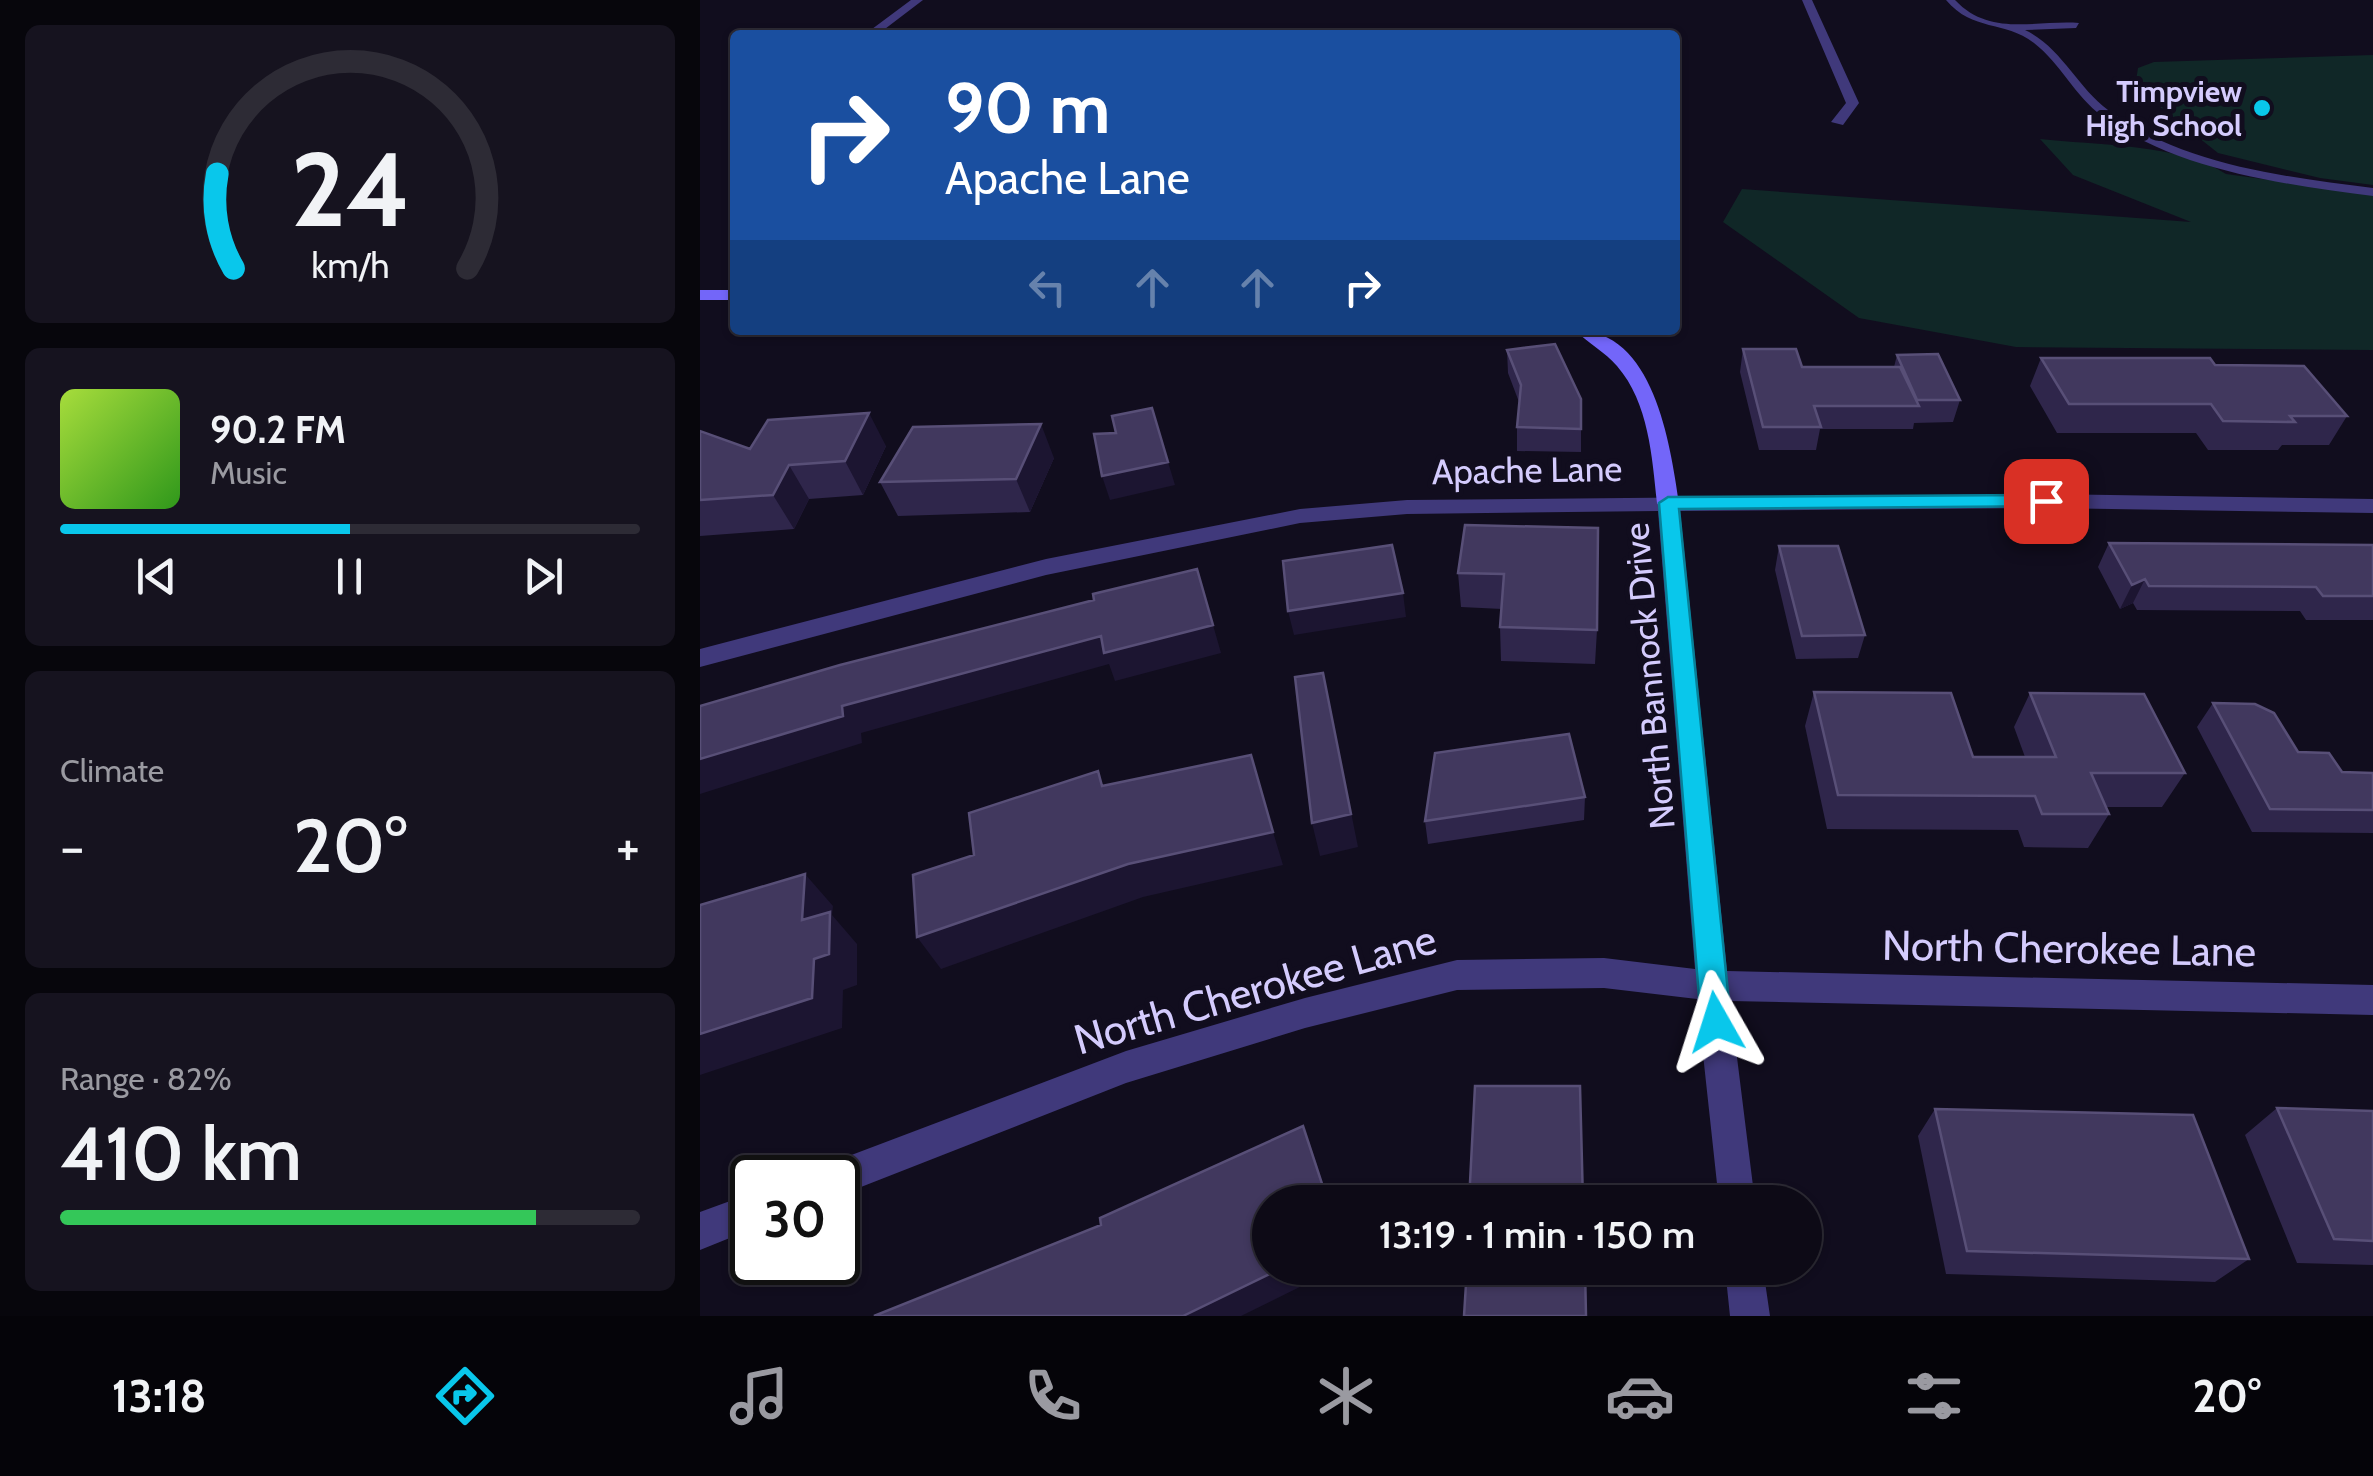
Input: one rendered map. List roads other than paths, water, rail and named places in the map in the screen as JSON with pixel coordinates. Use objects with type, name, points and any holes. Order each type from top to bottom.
[{"type":"street","points":[[877,30],[918,0]]},
{"type":"street","points":[[1807,0],[1853,102],[1838,122]]},
{"type":"street","points":[[700,295],[730,295]]},
{"type":"street","name":"North Bannock Drive","points":[[1590,335],[1628,364],[1657,419],[1735,1185]]},
{"type":"street","name":"Apache Lane","points":[[700,658],[1046,567],[1300,516],[1407,507],[1668,503],[2046,501],[2373,506]]},
{"type":"street","name":"North Cherokee Lane","points":[[860,1170],[1126,1068],[1305,1012],[1458,975],[1604,973],[1712,986],[2373,1000]]},
{"type":"street","points":[[700,1231],[730,1219]]},
{"type":"street","points":[[1746,1285],[1750,1316]]},
{"type":"lane","points":[[1950,0],[1962,16],[2034,39],[2100,109],[2123,126],[2208,158],[2327,186],[2373,192]]},
{"type":"lane","points":[[1996,27],[2076,25]]},
{"type":"place","name":"Timpview High School","points":[[2262,108]]}]
